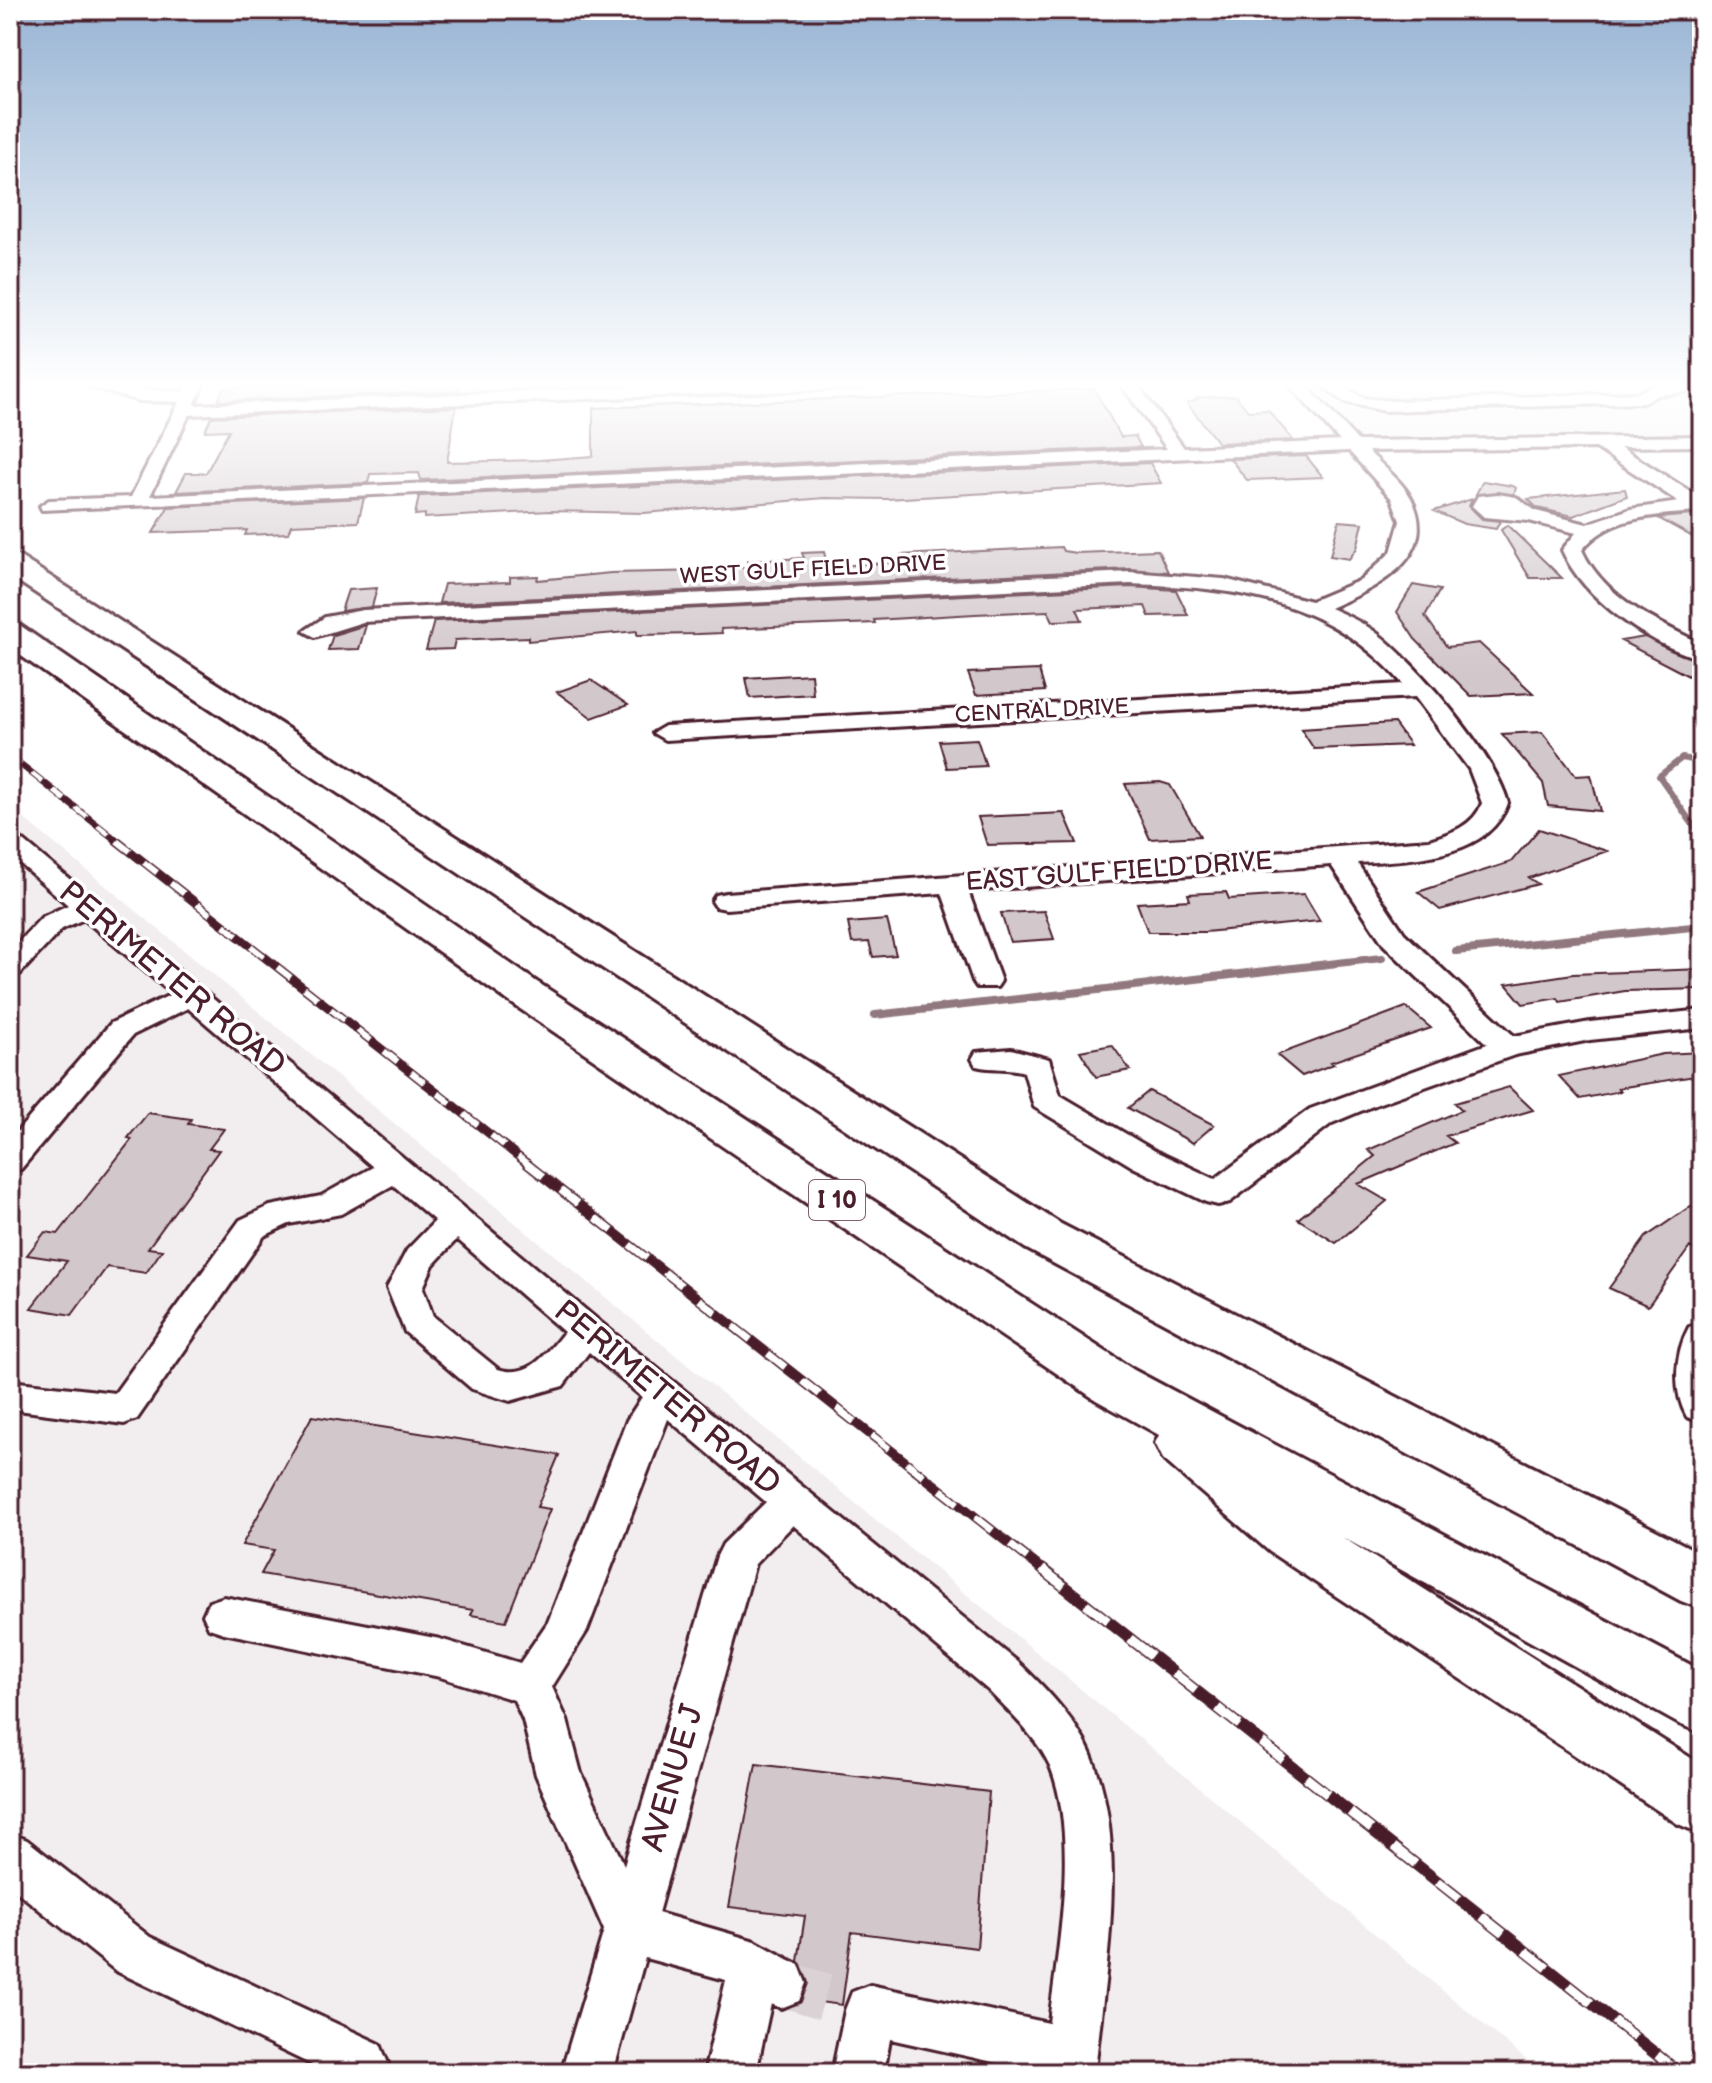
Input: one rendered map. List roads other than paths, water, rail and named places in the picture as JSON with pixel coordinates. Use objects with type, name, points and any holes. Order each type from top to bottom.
[{"type":"highway","points":[[10,563],[1043,1236],[1702,1583]]},
{"type":"highway","name":"I 10","points":[[10,633],[522,991],[1115,1385],[1702,1704]]},
{"type":"highway","points":[[1115,1385],[1291,1535],[1702,1802]]},
{"type":"street","points":[[138,502],[148,480]]},
{"type":"street","points":[[49,506],[621,480]]},
{"type":"street","points":[[1312,608],[1368,584],[1389,568],[1401,553],[1410,521],[1401,497],[1385,480]]},
{"type":"street","points":[[1660,480],[1700,506]]},
{"type":"street","points":[[1700,506],[1636,514],[1601,523],[1588,530],[1572,550],[1576,565],[1611,600],[1702,652]]},
{"type":"street","points":[[1529,515],[1588,530]]},
{"type":"street","name":"WEST GULF FIELD DRIVE","points":[[315,631],[333,622],[363,616],[1130,578],[1188,580],[1312,608],[1369,637],[1388,653],[1470,752],[1493,788],[1495,804]]},
{"type":"street","name":"CENTRAL DRIVE","points":[[665,733],[1420,690]]},
{"type":"street","name":"EAST GULF FIELD DRIVE","points":[[726,901],[1394,854],[1441,845],[1486,822],[1495,804]]},
{"type":"street","name":"PERIMETER ROAD","points":[[10,842],[586,1330],[1003,1676],[1040,1714],[1070,1759],[1085,1810],[1087,1838],[1070,2063]]},
{"type":"street","points":[[1340,858],[1394,939],[1508,1047]]},
{"type":"street","points":[[952,884],[987,981]]},
{"type":"street","points":[[10,968],[52,923],[86,907]]},
{"type":"street","points":[[10,1161],[122,1029],[191,996]]},
{"type":"street","points":[[987,1059],[1011,1058],[1038,1066],[1045,1100],[1144,1159],[1218,1194],[1321,1116],[1508,1047],[1590,1031],[1702,1019]]},
{"type":"street","points":[[10,1395],[124,1409],[252,1228],[282,1214],[329,1206],[396,1169]]},
{"type":"street","points":[[456,1219],[419,1259],[405,1288],[418,1323],[485,1379],[510,1387],[550,1376],[586,1330]]},
{"type":"street","points":[[1700,1407],[1695,1360],[1702,1336]]},
{"type":"street","points":[[529,1685],[566,1631],[646,1420],[665,1395]]},
{"type":"street","name":"AVENUE J","points":[[587,2073],[737,1556],[791,1502]]},
{"type":"street","points":[[224,1615],[440,1658],[529,1685],[545,1720],[559,1775],[629,1930],[738,1958],[768,1975],[730,2073]]},
{"type":"street","points":[[10,1856],[16,1857],[133,1954],[362,2062],[366,2073]]},
{"type":"street","points":[[858,2073],[858,2006],[1070,2063]]},
{"type":"waterway","points":[[1702,762],[1682,758],[1659,776],[1702,838]]},
{"type":"waterway","points":[[1456,951],[1702,926]]},
{"type":"waterway","points":[[875,1015],[1382,958]]},
{"type":"tunnel","points":[[781,1983],[846,2003]]},
{"type":"railway","points":[[10,756],[120,843]]},
{"type":"railway","points":[[117,841],[529,1165]]},
{"type":"railway","points":[[526,1163],[1044,1571]]},
{"type":"railway","points":[[1042,1569],[1680,2073]]}]
